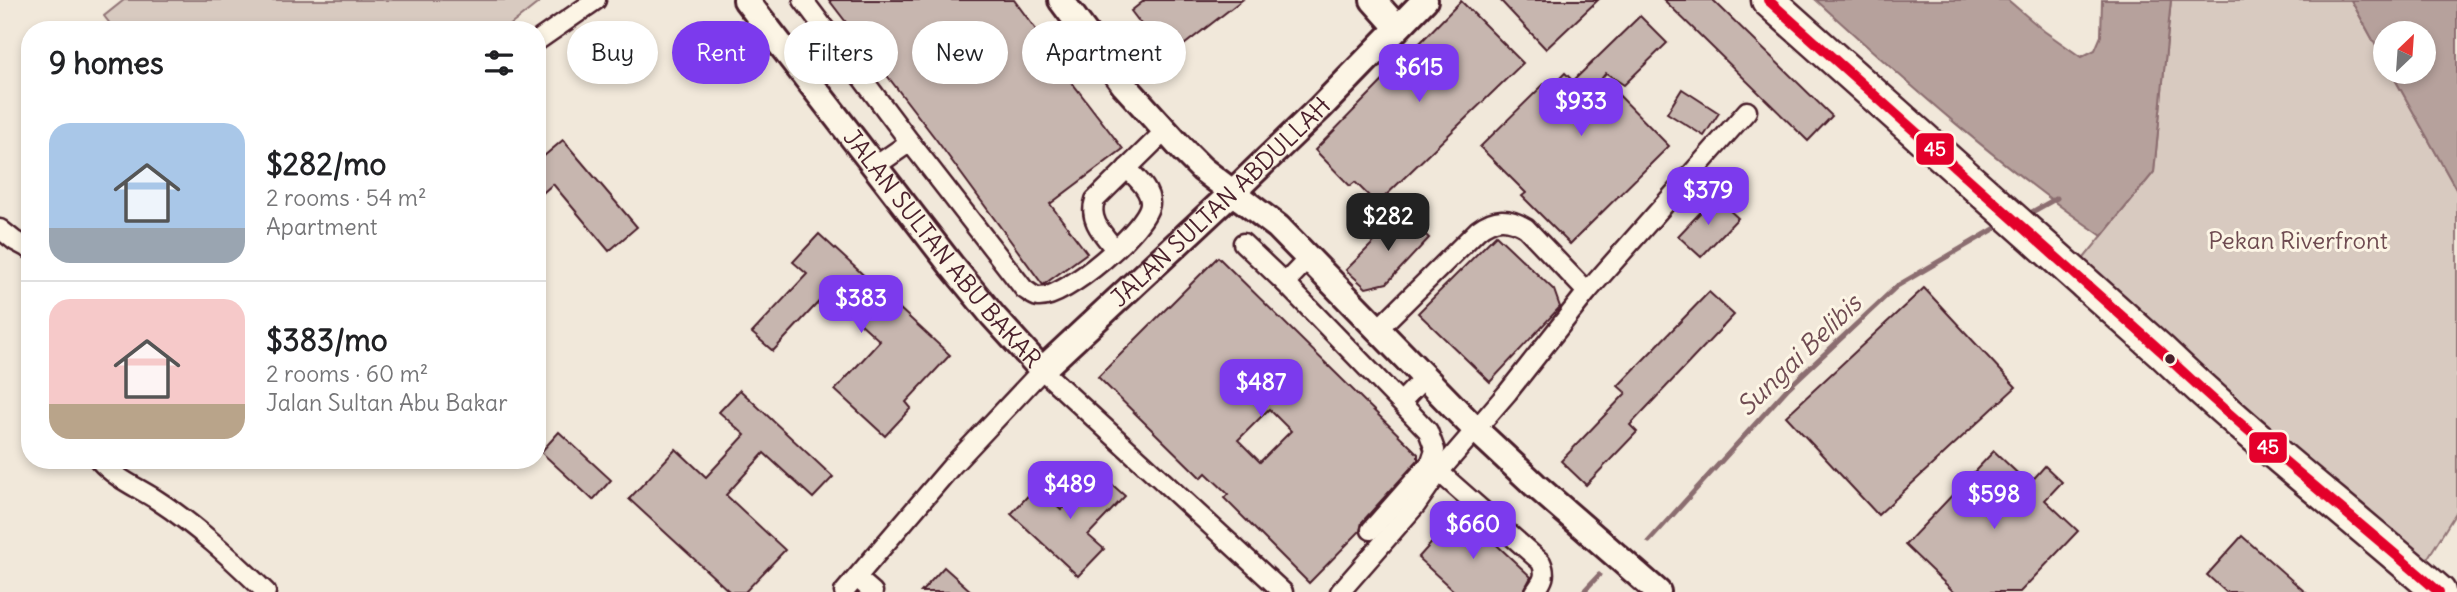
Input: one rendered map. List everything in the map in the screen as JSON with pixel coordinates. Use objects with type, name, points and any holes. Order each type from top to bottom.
[{"type":"highway","points":[[1769,0],[2161,351],[2212,401],[2439,592]]},
{"type":"street","points":[[546,35],[596,0]]},
{"type":"street","name":"JALAN SULTAN ABU BAKAR","points":[[746,0],[984,306],[1042,370],[1283,592]]},
{"type":"street","points":[[803,0],[1024,289],[1035,297],[1047,296],[1065,289],[1091,270],[1142,220],[1149,209],[1150,200],[1147,190],[1127,167]]},
{"type":"street","points":[[1061,0],[1124,85],[1202,169],[1278,227],[1475,429],[1658,592]]},
{"type":"street","points":[[1373,0],[1397,27]]},
{"type":"street","name":"JALAN SULTAN ABDULLAH","points":[[1042,370],[1320,108],[1425,0]]},
{"type":"street","points":[[1340,592],[1416,505],[1439,472],[1508,392],[1587,292],[1747,111]]},
{"type":"street","points":[[1115,248],[1094,218],[1095,200],[1165,131]]},
{"type":"street","points":[[874,167],[910,142]]},
{"type":"street","points":[[1379,328],[1478,229],[1489,221],[1503,218],[1526,228],[1587,292]]},
{"type":"street","points":[[0,229],[21,244]]},
{"type":"street","points":[[1243,243],[1285,282],[1428,431],[1435,450],[1431,462],[1371,530]]},
{"type":"street","points":[[1285,282],[1309,258]]},
{"type":"street","points":[[844,592],[965,452],[1042,370]]},
{"type":"street","points":[[1401,402],[1424,378]]},
{"type":"street","points":[[107,469],[125,483],[158,500],[231,558],[266,592]]},
{"type":"street","points":[[1439,472],[1541,562],[1545,571],[1543,581],[1535,592]]},
{"type":"street","points":[[857,578],[873,592]]},
{"type":"green space","points":[[124,0],[542,0],[515,21],[108,21],[104,16]]},
{"type":"green space","name":"Pekan Riverfront","points":[[2171,0],[2351,0],[2373,40],[2373,84],[2398,84],[2457,191],[2457,511],[2424,564],[2080,263],[2154,172]]},
{"type":"shaded area","points":[[1816,0],[2008,0],[2044,31],[2081,57],[2095,50],[2101,36],[2102,0],[2171,0],[2154,172],[2102,236],[1991,152]]},
{"type":"shaded area","points":[[2351,0],[2457,0],[2457,191],[2398,84],[2436,84],[2436,21],[2373,21],[2373,40]]},
{"type":"building","points":[[829,0],[1014,0],[1030,21],[1022,21],[1022,84],[1073,84],[1123,149],[1050,204],[1087,253],[1043,285],[894,84],[898,84],[898,21],[845,21]]},
{"type":"building","points":[[1145,0],[1242,0],[1186,43],[1186,21],[1139,21],[1131,11]]},
{"type":"building","points":[[1500,0],[1598,0],[1546,49]]},
{"type":"building","points":[[1664,0],[1713,0],[1832,116],[1808,141]]},
{"type":"building","points":[[1461,1],[1523,63],[1377,204],[1355,182],[1350,186],[1315,150]]},
{"type":"building","points":[[1640,16],[1667,43],[1624,85],[1606,73],[1602,78],[1669,146],[1570,244],[1522,196],[1526,193],[1480,147],[1544,84],[1548,82],[1552,86],[1565,73],[1573,81]]},
{"type":"building","points":[[1682,89],[1719,113],[1704,136],[1667,113]]},
{"type":"building","points":[[563,140],[637,227],[609,251],[553,184],[546,190],[546,154]]},
{"type":"building","points":[[1715,197],[1738,218],[1701,257],[1678,236]]},
{"type":"building","points":[[1403,213],[1429,238],[1387,283],[1366,288],[1346,270]]},
{"type":"building","points":[[819,234],[950,355],[906,402],[911,408],[885,436],[835,390],[880,341],[827,293],[773,351],[752,333],[807,274],[793,262]]},
{"type":"building","points":[[1496,235],[1554,290],[1560,307],[1490,382],[1418,313]]},
{"type":"building","points":[[1218,257],[1418,454],[1418,460],[1362,522],[1360,531],[1309,583],[1224,498],[1228,494],[1206,473],[1201,478],[1098,377]],"holes":[[[1269,409],[1291,431],[1260,462],[1238,440]]]},
{"type":"building","points":[[1924,288],[2016,387],[1878,515],[1786,416]]},
{"type":"building","points":[[1709,292],[1734,315],[1630,425],[1637,432],[1586,485],[1561,461],[1626,393],[1618,386]]},
{"type":"building","points":[[740,390],[833,477],[813,498],[764,453],[726,495],[785,550],[745,592],[730,592],[629,499],[676,449],[706,477],[745,435],[719,412]]},
{"type":"building","points":[[559,432],[611,480],[593,500],[546,457],[546,446]]},
{"type":"building","points":[[1994,451],[2029,484],[2045,466],[2062,482],[2045,500],[2078,531],[2020,592],[1954,592],[1905,545]]},
{"type":"building","points":[[1097,471],[1125,496],[1088,535],[1104,549],[1078,576],[1011,514],[1036,487],[1061,510]]},
{"type":"building","points":[[1453,519],[1469,519],[1531,577],[1523,592],[1455,592],[1418,558]]},
{"type":"building","points":[[2242,536],[2305,592],[2226,592],[2207,575]]},
{"type":"building","points":[[944,567],[972,592],[921,592]]},
{"type":"waterway","points":[[2032,212],[2057,198]]},
{"type":"waterway","name":"Sungai Belibis","points":[[1649,541],[1787,389],[1897,286],[2001,225]]},
{"type":"waterway","points":[[1583,592],[1599,575]]},
{"type":"transit line","name":"45","points":[[1768,0],[2229,413],[2439,592]]}]
